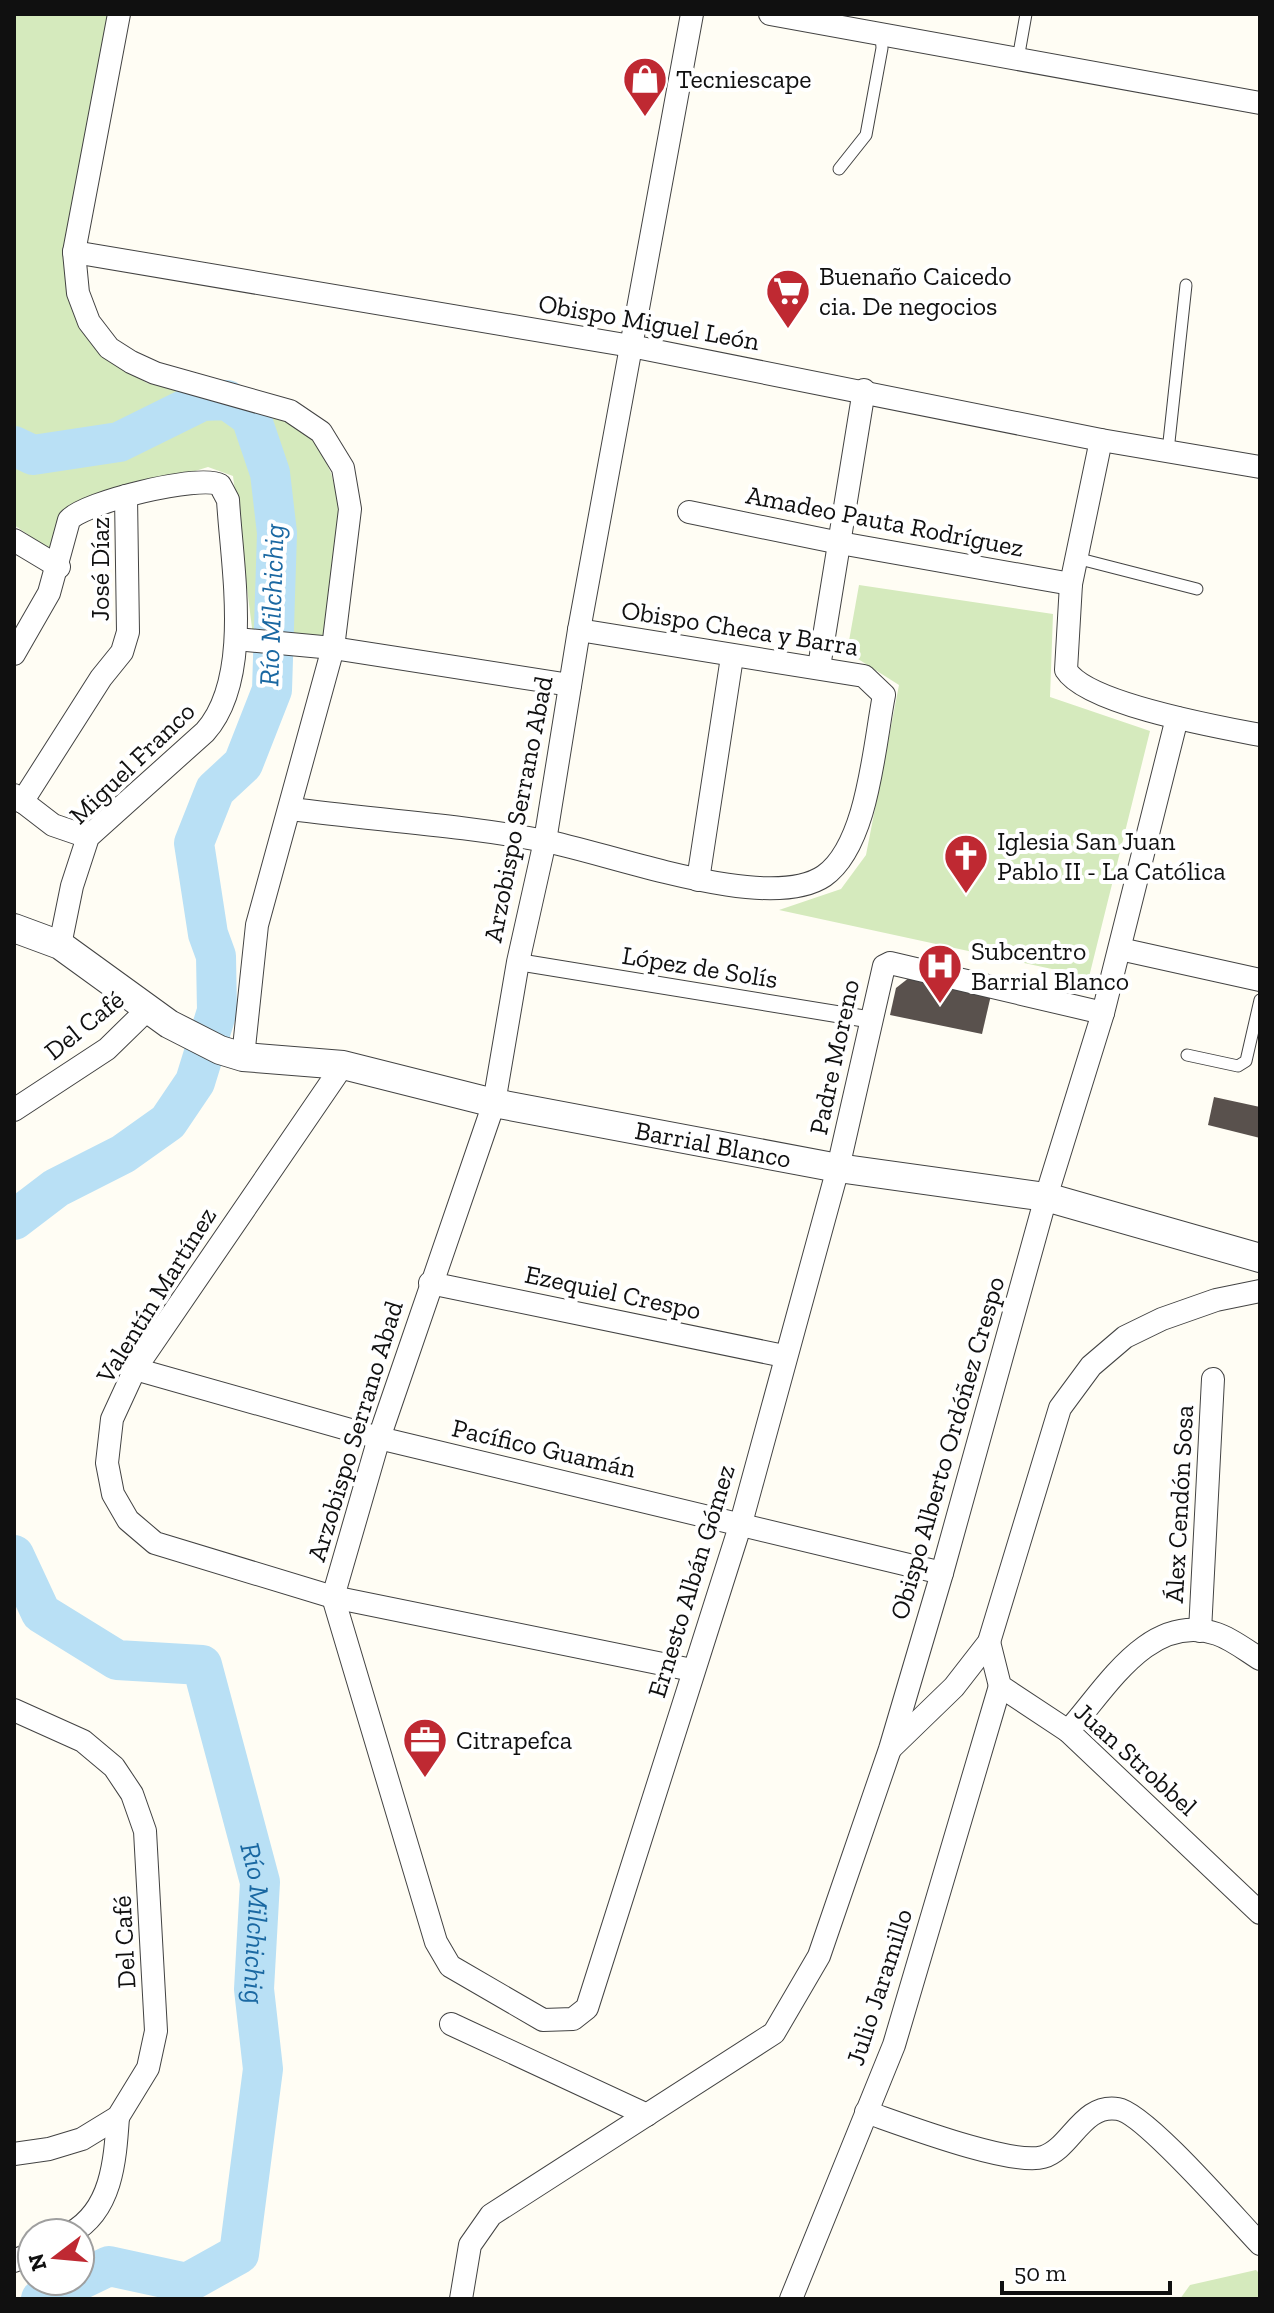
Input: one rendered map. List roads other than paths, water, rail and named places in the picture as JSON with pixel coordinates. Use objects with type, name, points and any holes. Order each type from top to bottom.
[{"type":"street","points":[[119,14],[74,252],[78,293],[89,322],[109,348],[155,373],[290,411],[321,432],[343,468],[350,509],[333,648],[291,809],[260,909],[232,1054]]},
{"type":"street","name":"Arzobispo Serrano Abad","points":[[333,1597],[379,1438],[494,1103],[518,962],[545,841],[579,630],[692,14]]},
{"type":"street","points":[[770,14],[1260,103]]},
{"type":"street","name":"Obispo Miguel León","points":[[74,252],[631,346],[864,390],[1101,440],[1260,467]]},
{"type":"street","points":[[819,667],[864,390]]},
{"type":"street","points":[[1101,440],[1071,584],[1064,662],[1073,680],[1177,718],[1260,735]]},
{"type":"street","name":"Miguel Franco","points":[[59,567],[69,520],[76,512],[126,496],[206,480],[220,485],[228,500],[245,640],[218,717],[88,837],[72,886],[60,945]]},
{"type":"street","name":"José Díaz","points":[[18,798],[122,652],[128,632],[126,496]]},
{"type":"street","name":"Amadeo Pauta Rodríguez","points":[[689,512],[840,543],[1071,584]]},
{"type":"street","points":[[14,540],[59,567],[49,593],[14,654]]},
{"type":"street","name":"Obispo Checa y Barra","points":[[579,630],[864,676],[884,695],[857,829],[843,858],[822,877],[799,885],[764,887],[698,880]]},
{"type":"street","points":[[245,640],[333,648],[570,685]]},
{"type":"street","points":[[291,809],[545,841],[698,880],[732,657]]},
{"type":"street","name":"Obispo Alberto Ordóñez Crespo","points":[[461,2299],[470,2245],[491,2215],[774,2033],[819,1956],[890,1749],[942,1573],[1046,1197],[1103,1013],[1177,718]]},
{"type":"street","points":[[18,798],[53,825],[88,837]]},
{"type":"street","name":"Barrial Blanco","points":[[14,928],[60,945],[159,1016],[232,1054],[343,1065],[494,1103],[838,1168],[1046,1197],[1260,1258]]},
{"type":"street","points":[[1120,949],[1260,980]]},
{"type":"street","name":"López de Solís","points":[[518,962],[873,1020]]},
{"type":"street","name":"Padre Moreno","points":[[838,1168],[873,1020],[880,973],[890,963],[1103,1013]]},
{"type":"street","name":"Del Café","points":[[14,1110],[159,1016]]},
{"type":"street","name":"Valentín Martínez","points":[[343,1065],[135,1369],[112,1419],[107,1463],[113,1494],[128,1520],[155,1543],[333,1597],[692,1670]]},
{"type":"street","name":"Ernesto Albán Gómez","points":[[333,1597],[436,1942],[450,1966],[543,2020],[573,2019],[587,2008],[741,1523],[784,1356],[838,1168]]},
{"type":"street","name":"Ezequiel Crespo","points":[[430,1283],[784,1356]]},
{"type":"street","points":[[890,1749],[954,1687],[989,1642],[1060,1408],[1091,1366],[1125,1337],[1162,1319],[1216,1300],[1260,1291]]},
{"type":"street","name":"Pacífico Guamán","points":[[135,1369],[379,1438],[942,1573]]},
{"type":"street","name":"Álex Cendón Sosa","points":[[1200,1631],[1213,1379]]},
{"type":"street","points":[[1068,1731],[1142,1646],[1169,1633],[1200,1631],[1218,1634],[1260,1659]]},
{"type":"street","points":[[989,1642],[1000,1686]]},
{"type":"street","name":"Juan Strobbel","points":[[1000,1686],[1068,1731],[1260,1913]]},
{"type":"street","name":"Julio Jaramillo","points":[[791,2299],[894,2045],[1000,1686]]},
{"type":"street","name":"Del Café","points":[[14,1710],[83,1741],[114,1767],[132,1794],[145,1831],[156,2031],[148,2068],[118,2117],[82,2139],[49,2149],[14,2154]]},
{"type":"street","points":[[451,2024],[647,2115]]},
{"type":"street","points":[[866,2112],[1021,2158],[1052,2153],[1082,2121],[1103,2111],[1119,2109],[1136,2117],[1260,2244]]},
{"type":"street","points":[[92,2217],[103,2203],[115,2153],[118,2117]]},
{"type":"lane","points":[[1018,59],[1026,14]]},
{"type":"lane","points":[[839,169],[866,135],[882,48],[881,34]]},
{"type":"lane","points":[[1168,451],[1186,285]]},
{"type":"lane","points":[[1076,558],[1197,589]]},
{"type":"lane","points":[[1187,1055],[1238,1066],[1246,1061],[1260,1000]]},
{"type":"waterway","name":"Río Milchichig","points":[[14,446],[33,455],[119,442],[202,401],[227,400],[251,417],[270,473],[277,533],[272,690],[243,764],[215,790],[194,843],[208,934],[216,956],[217,1011],[195,1082],[168,1122],[123,1154],[56,1188],[14,1220]]},
{"type":"waterway","name":"Río Milchichig","points":[[14,1555],[41,1613],[117,1660],[202,1665],[260,1882],[254,1989],[263,2069],[239,2254],[187,2283],[109,2266],[96,2272]]},
{"type":"waterway","name":"Río Milchichig","points":[[41,2299],[45,2297]]},
{"type":"place","name":"Tecniescape","points":[[645,118]]},
{"type":"place","name":"Buenaño Caicedo cia. De negocios","points":[[788,330]]},
{"type":"place","name":"Iglesia San Juan Pablo II - La Católica","points":[[966,895]]},
{"type":"place","name":"Subcentro Barrial Blanco","points":[[940,1005]]},
{"type":"place","name":"Citrapefca","points":[[425,1779]]}]
